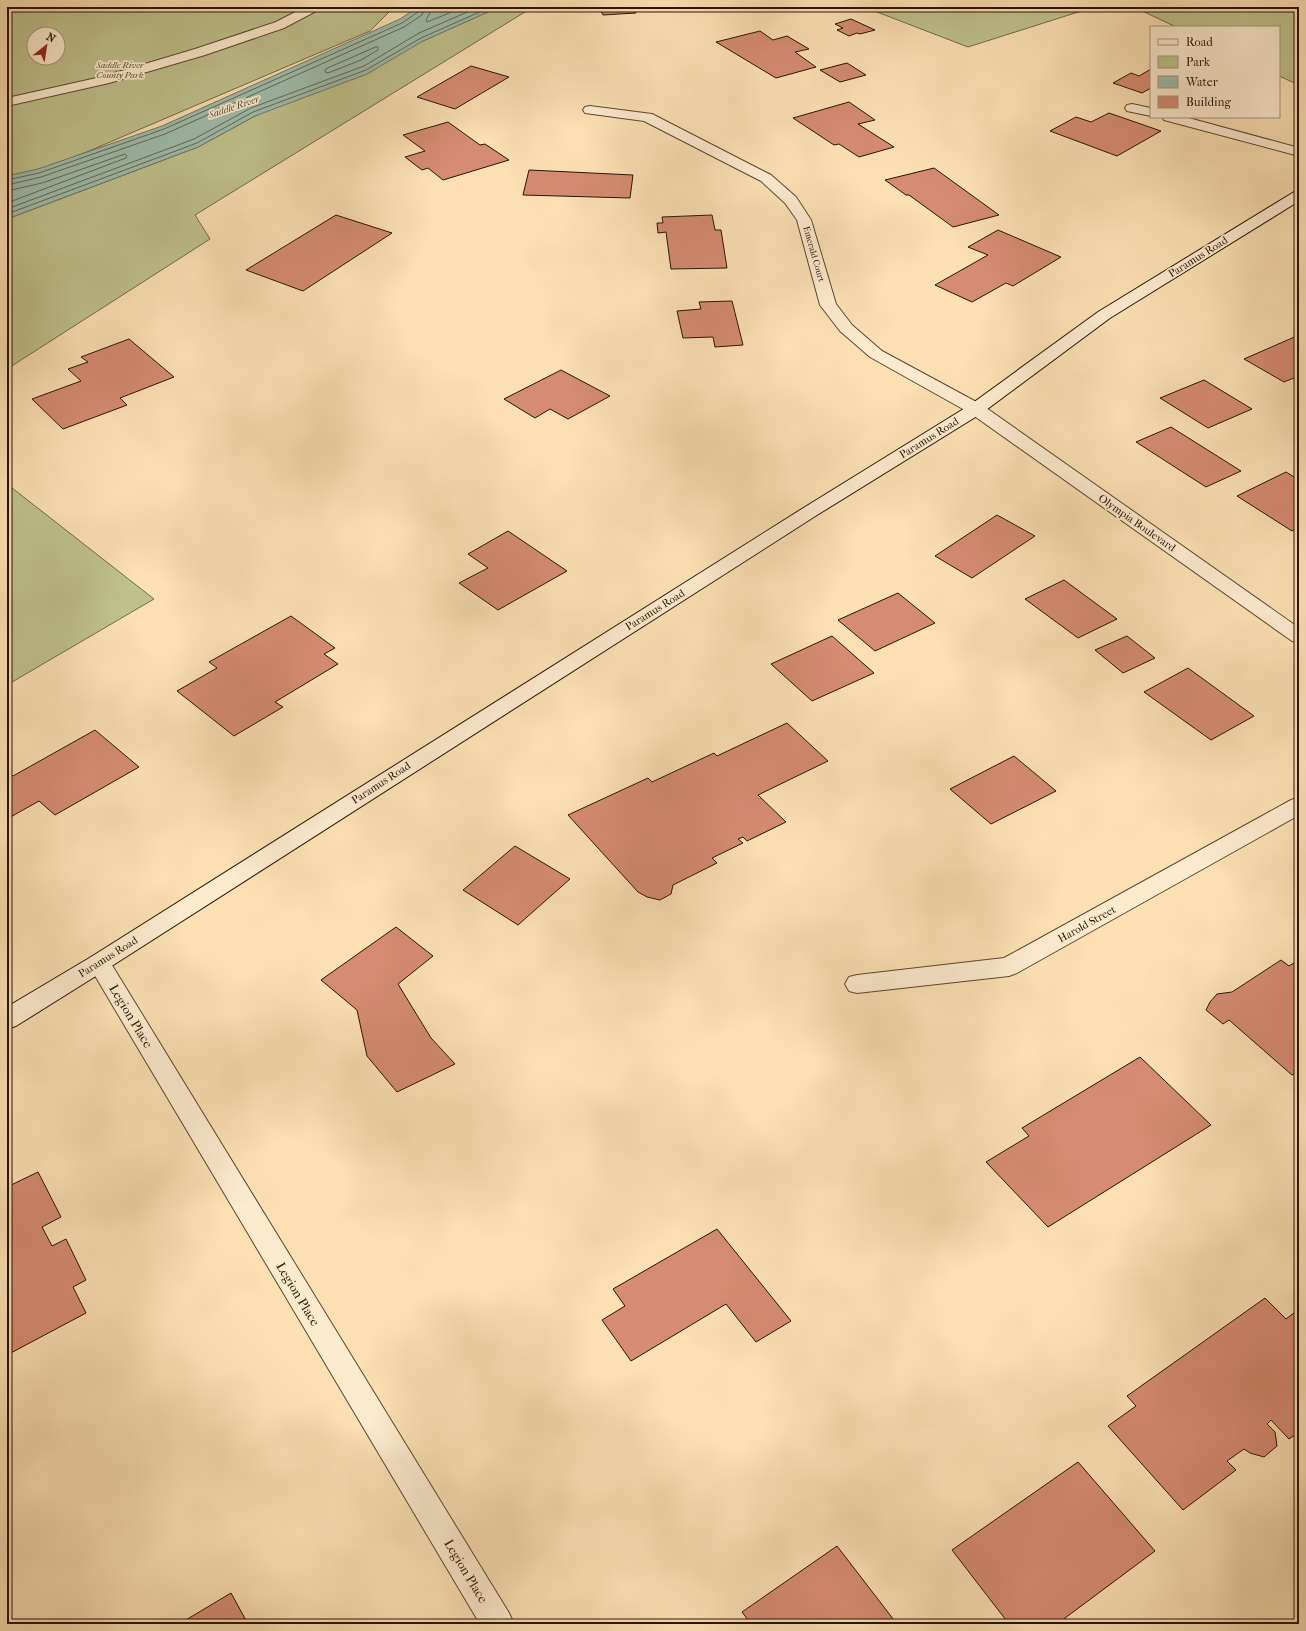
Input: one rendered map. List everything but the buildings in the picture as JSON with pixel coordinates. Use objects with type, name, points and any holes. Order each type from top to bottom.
[{"type":"street","points":[[7,102],[104,80],[200,52],[280,25],[314,7]]},
{"type":"street","points":[[1132,108],[1150,112]]},
{"type":"street","name":"Emerald Court","points":[[590,110],[647,117],[766,178],[791,200],[804,220],[828,305],[846,328],[876,354],[976,409]]},
{"type":"street","points":[[1173,118],[1299,152]]},
{"type":"street","name":"Paramus Road","points":[[7,1019],[100,963],[811,511],[976,409],[1104,315],[1299,195]]},
{"type":"street","name":"Olympia Boulevard","points":[[976,409],[1299,637]]},
{"type":"street","name":"Harold Street","points":[[857,984],[1009,967],[1299,806]]},
{"type":"street","name":"Legion Place","points":[[100,963],[498,1624]]},
{"type":"green space","name":"Saddle River County Park","points":[[7,7],[394,7],[370,31],[7,186]]},
{"type":"green space","points":[[499,7],[533,7],[195,215],[210,239],[7,369],[7,219],[198,147],[255,116]]},
{"type":"green space","points":[[864,7],[1094,7],[968,47]]},
{"type":"green space","points":[[1134,7],[1299,7],[1299,85],[1280,76],[1280,26],[1174,26]]},
{"type":"green space","points":[[7,484],[154,599],[7,685]]},
{"type":"water","name":"Saddle River","points":[[418,7],[499,7],[423,41],[367,74],[255,116],[198,147],[7,219],[7,176],[38,169],[162,126],[400,19]]}]
